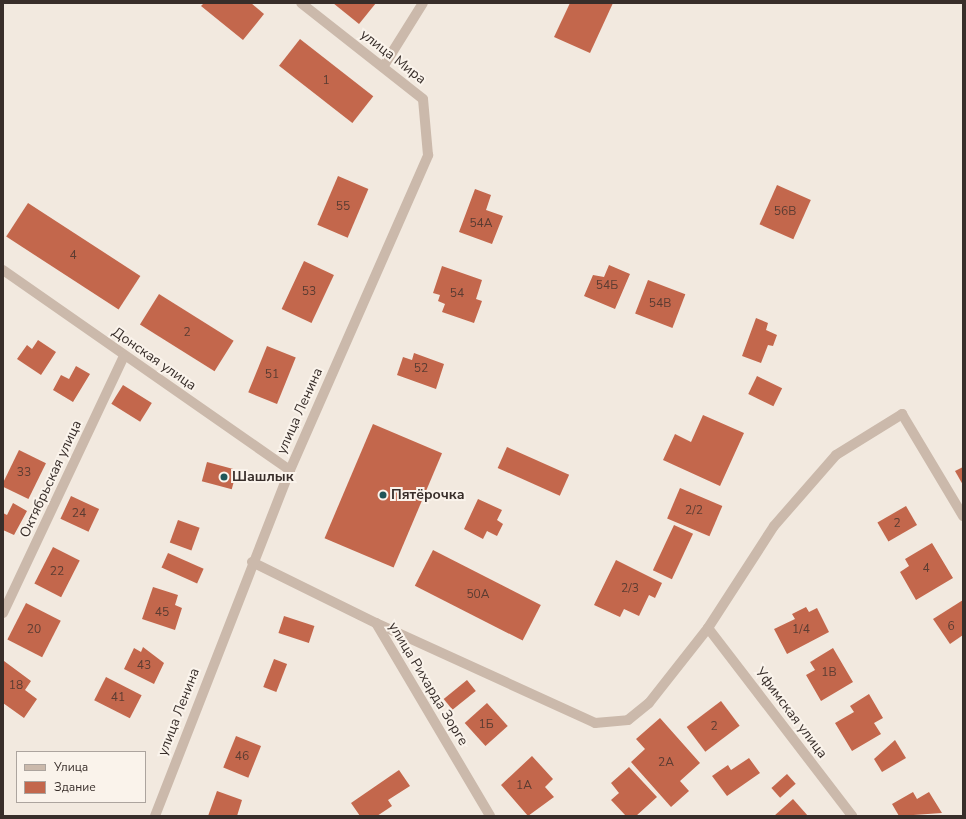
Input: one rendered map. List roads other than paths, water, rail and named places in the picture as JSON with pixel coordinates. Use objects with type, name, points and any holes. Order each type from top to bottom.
[{"type":"street","name":"улица Мира","points":[[301,3],[422,99],[428,156]]},
{"type":"street","points":[[383,67],[423,3]]},
{"type":"street","name":"улица Ленина","points":[[155,816],[252,562],[290,470],[428,156]]},
{"type":"street","name":"Донская улица","points":[[3,270],[124,356],[290,470]]},
{"type":"street","name":"Октябрьская улица","points":[[3,613],[124,356]]},
{"type":"street","points":[[376,623],[595,723],[628,720],[650,703],[708,628],[774,526],[836,454],[902,414],[963,516]]},
{"type":"street","name":"улица Рихарда Зорге","points":[[252,562],[376,623],[490,816]]},
{"type":"street","name":"Уфимская улица","points":[[708,628],[852,816]]},
{"type":"place","name":"Шашлык","points":[[224,477]]},
{"type":"place","name":"Пятёрочка","points":[[383,495]]}]
